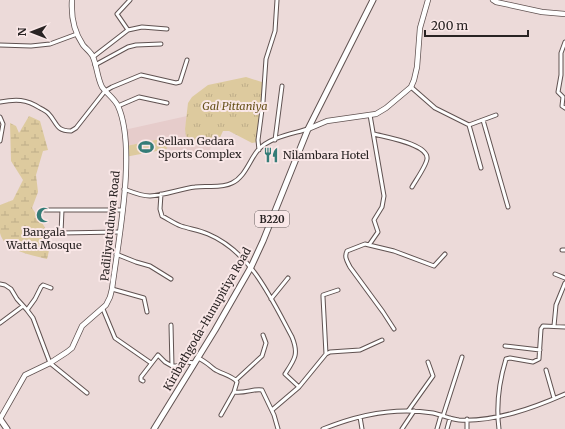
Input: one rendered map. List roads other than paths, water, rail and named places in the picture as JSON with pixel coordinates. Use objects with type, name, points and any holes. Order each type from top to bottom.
[{"type":"main road","name":"Kiribathgoda-Hunupitiya Road","points":[[154,429],[251,267],[308,129],[373,0]]},
{"type":"main road","points":[[0,419],[7,429]]},
{"type":"street","name":"Padiliyatuduwa Road","points":[[0,419],[25,375],[50,363],[72,348],[82,326],[103,309],[108,301],[112,289],[124,189],[126,141],[116,101],[105,91],[101,84],[93,56],[83,45],[74,28],[72,12],[73,0]]},
{"type":"street","points":[[128,30],[117,14],[130,0]]},
{"type":"street","points":[[259,150],[258,140],[263,102],[266,59],[275,31],[277,0]]},
{"type":"street","points":[[124,189],[150,196],[196,187],[222,186],[232,183],[245,171],[259,150],[268,143],[326,121],[376,114],[386,108],[411,87],[414,80],[417,66],[420,28],[428,0]]},
{"type":"street","points":[[493,0],[496,2],[542,12],[565,14]]},
{"type":"street","points":[[93,56],[128,30],[142,27],[167,29]]},
{"type":"street","points":[[0,45],[31,46],[50,44],[77,34]]},
{"type":"street","points":[[565,42],[561,53],[561,75],[558,92],[564,97],[562,106],[565,108]]},
{"type":"street","points":[[95,65],[128,47],[136,45],[161,44]]},
{"type":"street","points":[[0,102],[13,99],[31,102],[48,112],[54,123],[61,129],[72,131],[105,91],[141,75],[176,84],[180,82],[187,60]]},
{"type":"street","points":[[275,140],[282,86]]},
{"type":"street","points":[[411,87],[435,108],[469,125],[496,115]]},
{"type":"street","points":[[118,106],[139,98],[167,103]]},
{"type":"street","points":[[369,245],[378,232],[374,220],[382,207],[384,199],[370,115]]},
{"type":"street","points":[[0,117],[3,124],[0,141]]},
{"type":"street","points":[[482,120],[508,207]]},
{"type":"street","points":[[469,125],[481,168]]},
{"type":"street","points":[[374,134],[413,144],[424,150],[427,160],[412,187]]},
{"type":"street","points":[[161,194],[160,210],[162,216],[180,226],[208,234],[223,242],[239,254],[258,275],[296,347],[293,362],[285,374],[299,387]]},
{"type":"street","points":[[46,210],[122,210]]},
{"type":"street","points":[[62,210],[62,233],[119,232]]},
{"type":"street","points":[[394,329],[350,267],[346,259],[347,251],[365,244],[394,251],[434,266],[445,254]]},
{"type":"street","points":[[116,254],[150,266],[171,279]]},
{"type":"street","points":[[555,274],[565,278]]},
{"type":"street","points":[[271,298],[288,278]]},
{"type":"street","points":[[554,326],[556,305],[565,283]]},
{"type":"street","points":[[0,284],[11,289],[33,318],[50,363],[87,394]]},
{"type":"street","points":[[27,310],[41,287],[44,285],[52,288]]},
{"type":"street","points":[[112,289],[144,298],[147,312]]},
{"type":"street","points":[[326,354],[323,295],[338,290]]},
{"type":"street","points":[[0,324],[23,306]]},
{"type":"street","points":[[103,309],[115,338],[151,364]]},
{"type":"street","points":[[171,325],[172,366]]},
{"type":"street","points":[[499,429],[498,416],[500,388],[506,359],[510,358],[533,362],[536,361],[539,359],[541,329],[543,326],[565,327]]},
{"type":"street","points":[[221,415],[234,392],[236,380],[262,356],[266,344],[263,335]]},
{"type":"street","points":[[272,410],[299,387],[326,354],[330,352],[360,350],[382,340]]},
{"type":"street","points":[[505,346],[540,350]]},
{"type":"street","points":[[143,382],[141,379],[158,355],[172,366],[196,360],[208,362],[215,369],[236,380]]},
{"type":"street","points":[[436,429],[442,416],[462,357]]},
{"type":"street","points":[[408,410],[433,376],[428,362]]},
{"type":"street","points":[[546,370],[554,398]]},
{"type":"street","points":[[234,392],[246,393],[262,390],[272,410],[278,429]]},
{"type":"street","points":[[323,429],[343,421],[360,417],[408,410],[450,418],[467,419],[498,416],[515,413],[565,394]]},
{"type":"street","points":[[402,429],[414,411]]},
{"type":"street","points":[[360,417],[362,429]]},
{"type":"street","points":[[446,429],[450,418]]},
{"type":"street","points":[[467,419],[467,429]]},
{"type":"place","name":"Sellam Gedara Sports Complex","points":[[146,147]]},
{"type":"place","name":"Nilambara Hotel","points":[[271,155]]},
{"type":"place","name":"Bangala Watta Mosque","points":[[44,215]]},
{"type":"park label","name":"Gal Pittaniya","points":[[235,106]]}]
